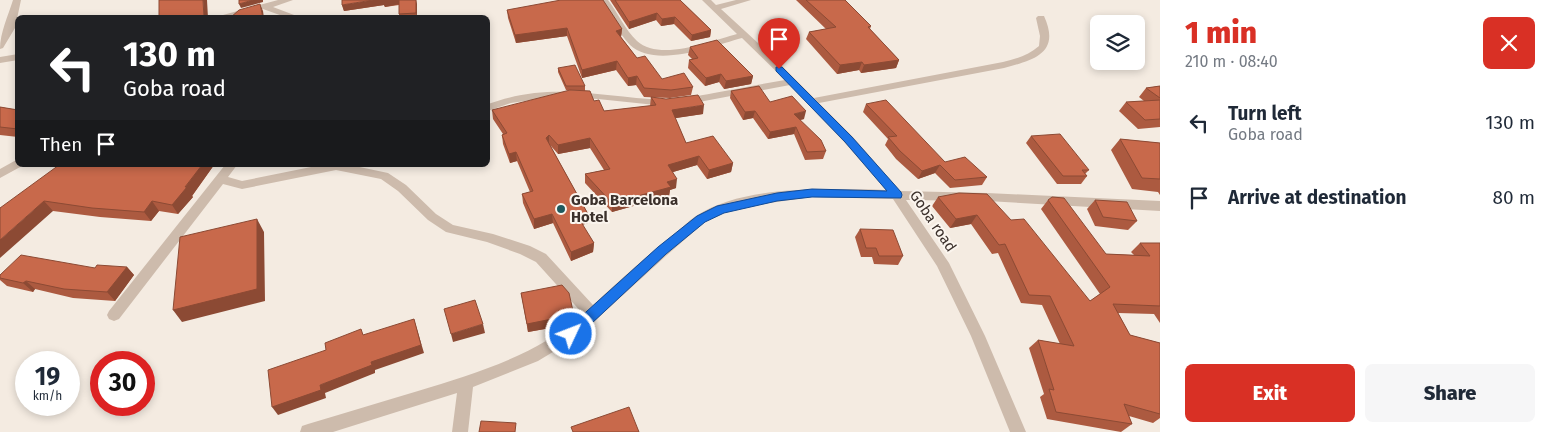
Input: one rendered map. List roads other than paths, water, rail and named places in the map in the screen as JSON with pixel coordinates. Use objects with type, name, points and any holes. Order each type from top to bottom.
[{"type":"street","points":[[0,46],[10,28],[17,0]]},
{"type":"street","points":[[236,15],[289,0]]},
{"type":"street","points":[[604,0],[636,45],[653,53],[671,54],[743,35]]},
{"type":"street","points":[[710,4],[747,0]]},
{"type":"street","name":"Goba road","points":[[710,4],[767,56],[849,140],[897,195],[942,263],[978,336],[1018,432]]},
{"type":"street","points":[[266,7],[289,15]]},
{"type":"street","points":[[810,102],[1004,65],[1026,58],[1043,48],[1046,41],[1041,18]]},
{"type":"street","points":[[0,60],[15,58]]},
{"type":"street","points":[[490,107],[519,97],[544,94],[665,103],[683,102],[791,82]]},
{"type":"street","points":[[0,174],[15,165]]},
{"type":"street","points":[[114,315],[229,167]]},
{"type":"street","points":[[220,179],[242,185],[333,167]]},
{"type":"street","points":[[343,167],[384,176],[402,188],[432,216],[450,229],[488,237],[525,250],[541,258],[564,281],[592,314]]},
{"type":"street","points":[[308,432],[466,383],[533,356],[571,334],[662,251],[701,219],[721,209],[777,197],[812,193],[987,197],[1160,206]]},
{"type":"street","points":[[460,432],[466,383]]},
{"type":"place","name":"Goba Barcelona Hotel","points":[[561,209]]}]
